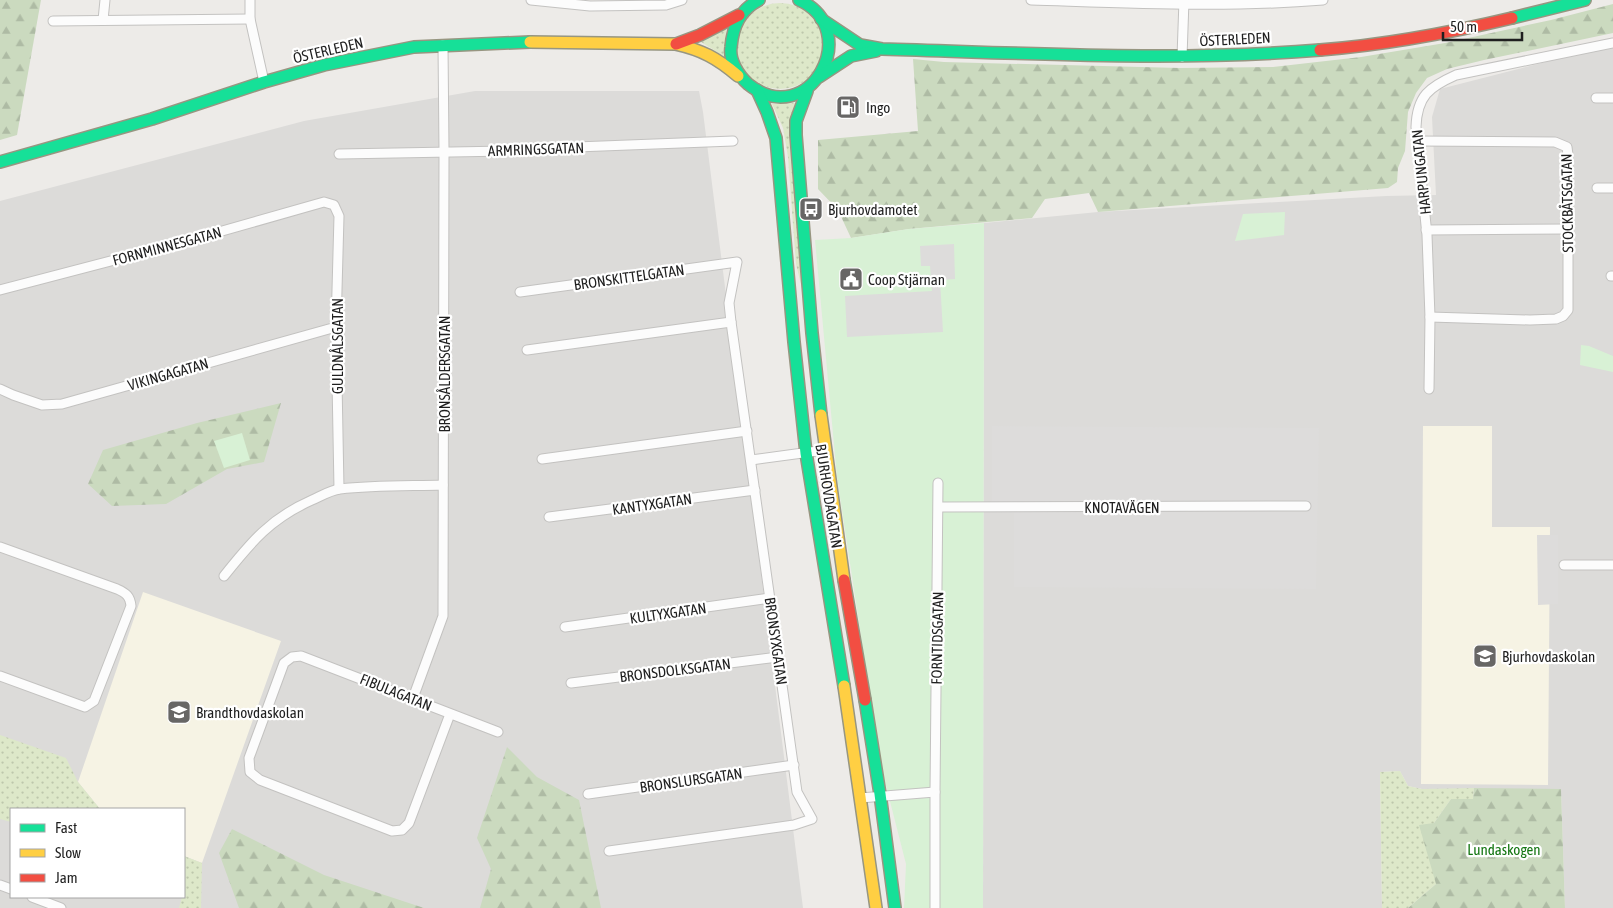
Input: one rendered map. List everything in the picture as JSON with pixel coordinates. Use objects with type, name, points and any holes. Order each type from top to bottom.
[{"type":"main road","points":[[754,2],[739,15],[731,38],[730,51],[733,64],[738,76],[748,86],[771,97],[785,97],[807,90],[824,69],[828,57],[830,43],[827,30],[811,4],[799,0]]},
{"type":"main road","name":"ÖSTERLEDEN","points":[[821,19],[860,45],[882,49],[1182,57],[1291,52],[1366,45],[1454,31],[1524,16],[1585,0]]},
{"type":"main road","name":"ÖSTERLEDEN","points":[[676,44],[700,35],[739,15]]},
{"type":"main road","name":"ÖSTERLEDEN","points":[[0,162],[152,119],[264,82],[324,65],[414,47],[443,44],[524,42],[676,44],[709,53],[738,76]]},
{"type":"main road","name":"ÖSTERLEDEN","points":[[817,79],[851,56],[882,49]]},
{"type":"main road","name":"BJURHOVDAGATAN","points":[[757,90],[776,138],[806,453],[844,690],[876,908]]},
{"type":"main road","name":"BJURHOVDAGATAN","points":[[807,90],[796,120],[796,134],[813,341],[825,450],[880,798],[895,908]]},
{"type":"main road","points":[[794,342],[813,341]]},
{"type":"street","points":[[103,20],[105,0]]},
{"type":"street","points":[[250,0],[250,19],[264,82]]},
{"type":"street","points":[[531,0],[590,6],[666,5],[681,1]]},
{"type":"street","points":[[1031,0],[1284,3],[1323,0]]},
{"type":"street","points":[[1182,57],[1184,2]]},
{"type":"street","points":[[53,21],[250,19]]},
{"type":"street","name":"HARPUNGATAN","points":[[1429,389],[1430,317],[1426,230],[1416,128],[1416,112],[1423,97],[1436,84],[1456,74],[1613,43]]},
{"type":"street","name":"BRONSÅLDERSGATAN","points":[[413,698],[443,616],[443,44]]},
{"type":"street","points":[[1596,98],[1613,98]]},
{"type":"street","name":"ARMRINGSGATAN","points":[[340,154],[507,151],[733,141]]},
{"type":"street","name":"STOCKBÅTSGATAN","points":[[1418,141],[1555,142],[1567,147],[1568,156],[1568,310],[1556,319],[1430,317]]},
{"type":"street","points":[[1597,188],[1613,188]]},
{"type":"street","name":"FORNMINNESGATAN","points":[[0,290],[187,241],[324,202],[332,205]]},
{"type":"street","name":"GULDNÅLSGATAN","points":[[332,205],[339,216],[336,327],[338,489]]},
{"type":"street","points":[[1426,230],[1568,229]]},
{"type":"street","name":"BRONSKITTELGATAN","points":[[520,292],[738,262]]},
{"type":"street","name":"BRONSYXGATAN","points":[[609,851],[794,825],[812,819],[797,792],[731,322],[729,303],[738,262]]},
{"type":"street","points":[[527,350],[731,322]]},
{"type":"street","name":"VIKINGAGATAN","points":[[0,389],[42,405],[62,404],[336,327]]},
{"type":"street","points":[[542,459],[746,431]]},
{"type":"street","points":[[751,460],[825,450]]},
{"type":"street","name":"FORNTIDSGATAN","points":[[935,908],[934,792],[938,483]]},
{"type":"street","points":[[224,576],[251,543],[275,520],[294,508],[338,489],[443,485]]},
{"type":"street","name":"KANTYXGATAN","points":[[549,517],[755,490]]},
{"type":"street","name":"KNOTAVÄGEN","points":[[939,507],[1306,506]]},
{"type":"street","points":[[0,547],[117,589],[128,595],[130,600],[130,606],[94,701],[85,707],[75,705],[0,676]]},
{"type":"street","points":[[1564,565],[1613,565]]},
{"type":"street","name":"KULTYXGATAN","points":[[565,627],[770,598]]},
{"type":"street","name":"FIBULAGATAN","points":[[450,714],[409,823],[402,830],[392,831],[260,780],[251,773],[249,758],[284,663],[293,657],[301,656],[498,732]]},
{"type":"street","name":"BRONSDOLKSGATAN","points":[[571,683],[778,657]]},
{"type":"street","name":"BRONSLURSGATAN","points":[[588,794],[794,765]]},
{"type":"street","points":[[860,798],[880,798],[934,792]]},
{"type":"street","points":[[35,898],[61,908]]},
{"type":"shaded area","points":[[1613,47],[1613,908],[1565,908],[1561,789],[1422,789],[1408,786],[1400,771],[1380,772],[1382,908],[983,908],[984,223],[1098,212],[1386,196],[1436,195],[1432,117],[1440,89],[1601,48]]},
{"type":"shaded area","points":[[475,91],[699,91],[803,908],[0,908],[0,201],[304,121]]},
{"type":"shaded area","points":[[954,244],[955,279],[940,280],[943,332],[847,337],[845,296],[932,291],[930,266],[921,266],[920,246]]},
{"type":"shaded area","points":[[992,426],[1319,428],[1316,589],[1014,587],[1014,513],[992,512]]},
{"type":"shaded area","name":"Bjurhovdaskolan","points":[[1423,426],[1492,426],[1492,527],[1550,527],[1548,785],[1421,784]]},
{"type":"shaded area","points":[[1537,535],[1558,535],[1558,604],[1538,605]]},
{"type":"shaded area","name":"Brandthovdaskolan","points":[[143,592],[281,641],[202,863],[185,856],[185,808],[99,808],[78,782]]},
{"type":"green space","points":[[0,0],[41,0],[17,135],[0,140]]},
{"type":"green space","points":[[780,3],[797,6],[811,15],[820,29],[823,46],[820,63],[811,77],[797,86],[780,89],[763,86],[749,77],[740,63],[737,46],[740,29],[749,15],[763,6]]},
{"type":"green space","points":[[1613,4],[1613,33],[1484,60],[1447,69],[1427,78],[1416,93],[1408,112],[1405,151],[1398,168],[1397,182],[1388,188],[1098,212],[1089,193],[1045,199],[1032,218],[909,229],[851,238],[838,210],[818,189],[818,140],[918,131],[913,59],[944,62],[1180,68],[1273,67],[1361,57],[1445,43],[1551,20]]},
{"type":"green space","points":[[726,29],[725,57],[701,42]]},
{"type":"green space","points":[[795,103],[792,118],[804,297],[796,264],[788,157],[783,128],[772,104]]},
{"type":"green space","points":[[1285,212],[1284,235],[1235,241],[1243,214]]},
{"type":"green space","points":[[984,223],[983,908],[904,908],[906,864],[880,762],[837,477],[815,240],[851,238],[909,229]]},
{"type":"green space","points":[[1581,345],[1589,346],[1613,356],[1613,372],[1580,365]]},
{"type":"green space","points":[[281,403],[264,462],[227,469],[166,504],[112,506],[88,484],[103,450],[197,423]]},
{"type":"green space","points":[[242,433],[250,460],[224,468],[214,441]]},
{"type":"green space","points":[[0,735],[66,758],[78,782],[99,808],[10,808],[10,822],[0,819]]},
{"type":"green space","points":[[507,747],[537,777],[579,800],[601,908],[480,908],[491,869],[477,838]]},
{"type":"green space","points":[[1400,771],[1408,786],[1422,789],[1474,788],[1473,799],[1451,799],[1434,823],[1436,884],[1408,908],[1382,908],[1380,772]]},
{"type":"green space","name":"Lundaskogen","points":[[1474,788],[1561,789],[1565,908],[1408,908],[1436,884],[1419,825],[1434,823],[1451,799],[1473,799]]},
{"type":"green space","points":[[232,829],[324,875],[424,908],[239,908],[219,853]]},
{"type":"green space","points":[[185,856],[202,863],[201,908],[179,908],[182,898],[185,898]]},
{"type":"traffic: fast","points":[[759,0],[752,4],[739,19],[734,32],[731,57],[738,72],[748,84],[770,96],[791,96],[808,87],[821,72],[828,53],[827,33],[818,14],[799,0]]},
{"type":"traffic: fast","points":[[1512,18],[1585,0]]},
{"type":"traffic: fast","points":[[821,19],[860,45],[882,49],[1156,56],[1265,54],[1320,50]]},
{"type":"traffic: fast","points":[[0,162],[152,119],[264,82],[324,65],[414,47],[530,42]]},
{"type":"traffic: fast","points":[[819,77],[851,56],[876,51]]},
{"type":"traffic: fast","points":[[757,90],[776,138],[806,453],[844,686]]},
{"type":"traffic: fast","points":[[807,91],[796,121],[796,135],[812,333],[821,415]]},
{"type":"traffic: fast","points":[[865,700],[895,908]]},
{"type":"traffic: slow","points":[[530,42],[675,44],[709,56],[738,76]]},
{"type":"traffic: slow","points":[[821,415],[844,580]]},
{"type":"traffic: slow","points":[[844,686],[876,908]]},
{"type":"traffic: jam","points":[[676,44],[700,35],[739,15]]},
{"type":"traffic: jam","points":[[1320,50],[1416,38],[1512,18]]},
{"type":"traffic: jam","points":[[844,580],[865,700]]},
{"type":"place","name":"Ingo","points":[[848,107]]},
{"type":"place","name":"Bjurhovdamotet","points":[[811,209]]},
{"type":"place","name":"Coop Stjärnan","points":[[851,279]]},
{"type":"place","name":"Bjurhovdaskolan","points":[[1485,656]]},
{"type":"place","name":"Brandthovdaskolan","points":[[179,712]]}]
